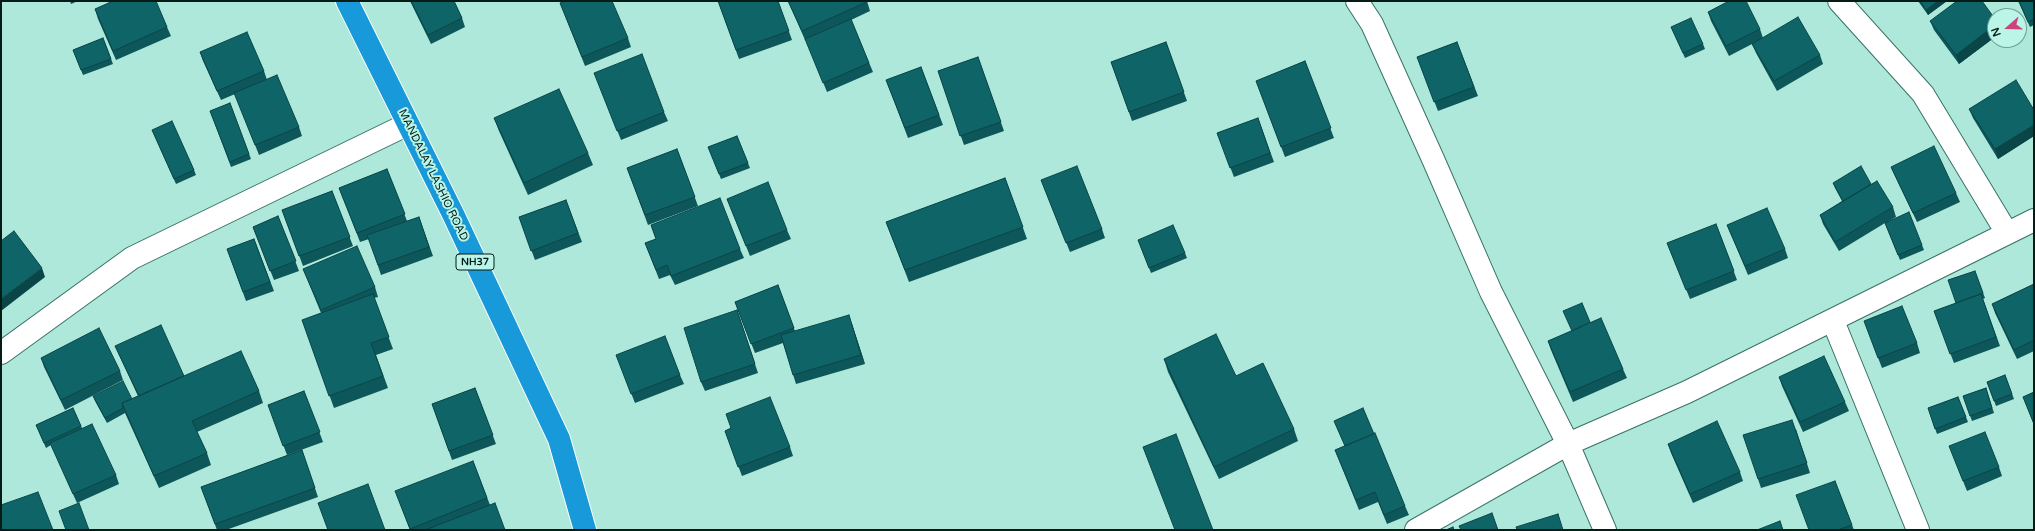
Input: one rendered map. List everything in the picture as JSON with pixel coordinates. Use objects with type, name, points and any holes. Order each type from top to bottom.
[{"type":"highway","name":"MANDALAY LASHIO ROAD","points":[[347,1],[408,124],[559,439],[585,530]]},
{"type":"street","points":[[1357,1],[1372,24],[1433,158],[1490,292],[1568,444],[1605,530]]},
{"type":"street","points":[[1840,1],[1923,94],[2007,233]]},
{"type":"street","points":[[1,353],[132,258],[408,124]]},
{"type":"street","points":[[1416,530],[1568,444],[1687,392],[1834,321],[2034,220]]},
{"type":"street","points":[[1834,321],[1918,530]]},
{"type":"building","points":[[113,1],[156,1],[167,27],[113,51],[95,9]]},
{"type":"building","points":[[411,1],[454,1],[462,18],[428,35]]},
{"type":"building","points":[[565,1],[612,1],[628,38],[582,57],[560,3]]},
{"type":"building","points":[[718,1],[778,1],[789,31],[736,50]]},
{"type":"building","points":[[788,1],[867,1],[867,2],[802,31]]},
{"type":"building","points":[[1729,1],[1746,1],[1760,29],[1726,46],[1708,12]]},
{"type":"building","points":[[1920,1],[1938,1],[1926,10]]},
{"type":"building","points":[[1957,1],[1982,1],[1987,8],[1987,31],[1956,55],[1930,21]]},
{"type":"building","points":[[2019,1],[2034,1],[2034,19],[2028,22],[2027,8],[2022,8]]},
{"type":"building","points":[[1798,17],[1820,55],[1774,81],[1752,44]]},
{"type":"building","points":[[1691,18],[1703,44],[1683,53],[1671,27]]},
{"type":"building","points":[[851,19],[869,63],[823,83],[805,39]]},
{"type":"building","points":[[247,32],[264,71],[217,91],[200,52]]},
{"type":"building","points":[[103,38],[111,59],[81,70],[73,50]]},
{"type":"building","points":[[1166,42],[1184,92],[1129,112],[1111,62]]},
{"type":"building","points":[[1457,42],[1474,87],[1434,102],[1417,57]]},
{"type":"building","points":[[642,54],[664,112],[617,131],[594,73]]},
{"type":"building","points":[[978,57],[1001,122],[960,136],[938,71]]},
{"type":"building","points":[[1305,61],[1331,128],[1281,147],[1256,81]]},
{"type":"building","points":[[921,67],[939,115],[905,128],[886,80]]},
{"type":"building","points":[[277,75],[299,127],[255,145],[234,93]]},
{"type":"building","points":[[2016,80],[2034,110],[2034,125],[1995,149],[1969,109]]},
{"type":"building","points":[[559,89],[588,153],[524,183],[494,118]]},
{"type":"building","points":[[230,103],[249,154],[230,162],[210,111]]},
{"type":"building","points":[[1258,118],[1270,153],[1230,168],[1217,133]]},
{"type":"building","points":[[172,121],[194,170],[174,179],[152,130]]},
{"type":"building","points":[[737,136],[748,163],[719,174],[708,147]]},
{"type":"building","points":[[1934,146],[1956,193],[1913,213],[1891,167]]},
{"type":"building","points":[[677,149],[695,197],[645,215],[627,168]]},
{"type":"building","points":[[1077,166],[1102,229],[1066,243],[1041,180]]},
{"type":"building","points":[[1861,166],[1871,184],[1843,201],[1833,183]]},
{"type":"building","points":[[387,169],[405,214],[357,233],[339,188]]},
{"type":"building","points":[[1005,178],[1023,227],[905,270],[886,222]]},
{"type":"building","points":[[1877,181],[1893,207],[1835,242],[1820,215]]},
{"type":"building","points":[[768,182],[787,230],[746,246],[727,199]]},
{"type":"building","points":[[332,191],[350,237],[299,256],[282,210]]},
{"type":"building","points":[[720,198],[740,249],[671,276],[667,265],[656,270],[645,243],[656,239],[651,225]]},
{"type":"building","points":[[566,200],[578,233],[531,251],[519,217]]},
{"type":"building","points":[[1767,208],[1785,249],[1745,266],[1727,225]]},
{"type":"building","points":[[1909,212],[1922,245],[1898,255],[1885,223]]},
{"type":"building","points":[[278,216],[296,261],[270,271],[253,227]]},
{"type":"building","points":[[419,217],[429,247],[378,265],[367,235]]},
{"type":"building","points":[[1716,224],[1734,271],[1686,290],[1667,243]]},
{"type":"building","points":[[1173,225],[1185,253],[1149,268],[1138,240]]},
{"type":"building","points":[[14,231],[42,268],[1,299],[1,241]]},
{"type":"building","points":[[254,239],[270,282],[243,292],[227,249]]},
{"type":"building","points":[[357,246],[375,287],[321,310],[303,269]]},
{"type":"building","points":[[1975,271],[1983,293],[1956,303],[1948,280]]},
{"type":"building","points":[[2034,284],[2034,340],[2014,350],[1992,304]]},
{"type":"building","points":[[778,285],[794,328],[751,344],[735,302]]},
{"type":"building","points":[[373,294],[389,337],[371,343],[383,376],[329,396],[302,320]]},
{"type":"building","points":[[1981,294],[1996,337],[1950,354],[1934,311]]},
{"type":"building","points":[[1582,303],[1590,322],[1572,331],[1563,311]]},
{"type":"building","points":[[1902,306],[1917,343],[1878,358],[1864,321]]},
{"type":"building","points":[[737,310],[755,364],[701,382],[684,328]]},
{"type":"building","points":[[849,315],[861,355],[793,375],[781,335]]},
{"type":"building","points":[[1601,318],[1623,369],[1570,392],[1548,341]]},
{"type":"building","points":[[161,325],[184,376],[139,396],[115,346]]},
{"type":"building","points":[[99,328],[120,371],[61,400],[41,358]]},
{"type":"building","points":[[1216,334],[1236,376],[1263,363],[1294,429],[1214,467],[1164,359]]},
{"type":"building","points":[[665,336],[680,375],[631,394],[616,355]]},
{"type":"building","points":[[241,351],[259,391],[192,421],[207,453],[154,476],[122,403]]},
{"type":"building","points":[[1824,356],[1845,402],[1800,422],[1779,377]]},
{"type":"building","points":[[2005,375],[2012,394],[1994,401],[1987,382]]},
{"type":"building","points":[[123,381],[132,399],[122,403],[123,408],[105,418],[93,396]]},
{"type":"building","points":[[475,388],[493,435],[449,451],[432,404]]},
{"type":"building","points":[[1986,388],[1992,408],[1970,416],[1963,396]]},
{"type":"building","points":[[304,391],[320,432],[283,446],[268,405]]},
{"type":"building","points":[[2034,392],[2034,424],[2023,397]]},
{"type":"building","points":[[770,397],[790,447],[738,467],[725,431],[731,428],[726,414]]},
{"type":"building","points":[[1958,397],[1966,417],[1935,429],[1928,408]]},
{"type":"building","points":[[73,408],[81,426],[44,443],[36,425]]},
{"type":"building","points":[[1363,408],[1374,434],[1345,446],[1334,421]]},
{"type":"building","points":[[1792,420],[1807,463],[1758,479],[1743,435]]},
{"type":"building","points":[[1717,421],[1740,472],[1690,494],[1668,444]]},
{"type":"building","points":[[92,424],[116,475],[73,494],[50,443]]},
{"type":"building","points":[[1985,432],[1999,467],[1963,481],[1949,446]]},
{"type":"building","points":[[1375,433],[1405,506],[1384,515],[1375,492],[1356,500],[1335,450]]},
{"type":"building","points":[[1176,434],[1213,530],[1175,530],[1143,447]]},
{"type":"building","points":[[302,450],[315,488],[215,524],[201,487]]},
{"type":"building","points":[[473,461],[487,498],[410,529],[395,491]]},
{"type":"building","points":[[1835,481],[1852,525],[1837,530],[1809,530],[1796,495]]},
{"type":"building","points":[[368,484],[385,530],[328,530],[318,503]]},
{"type":"building","points":[[38,492],[53,530],[1,530],[1,505]]},
{"type":"building","points":[[79,503],[89,530],[66,530],[59,511]]},
{"type":"building","points":[[495,503],[505,530],[425,530]]},
{"type":"building","points":[[1492,513],[1498,530],[1461,530],[1459,526]]},
{"type":"building","points":[[1558,514],[1563,530],[1517,530],[1516,527]]},
{"type":"building","points":[[1780,521],[1783,530],[1757,530]]},
{"type":"building","points":[[1453,527],[1454,530],[1446,530]]}]
